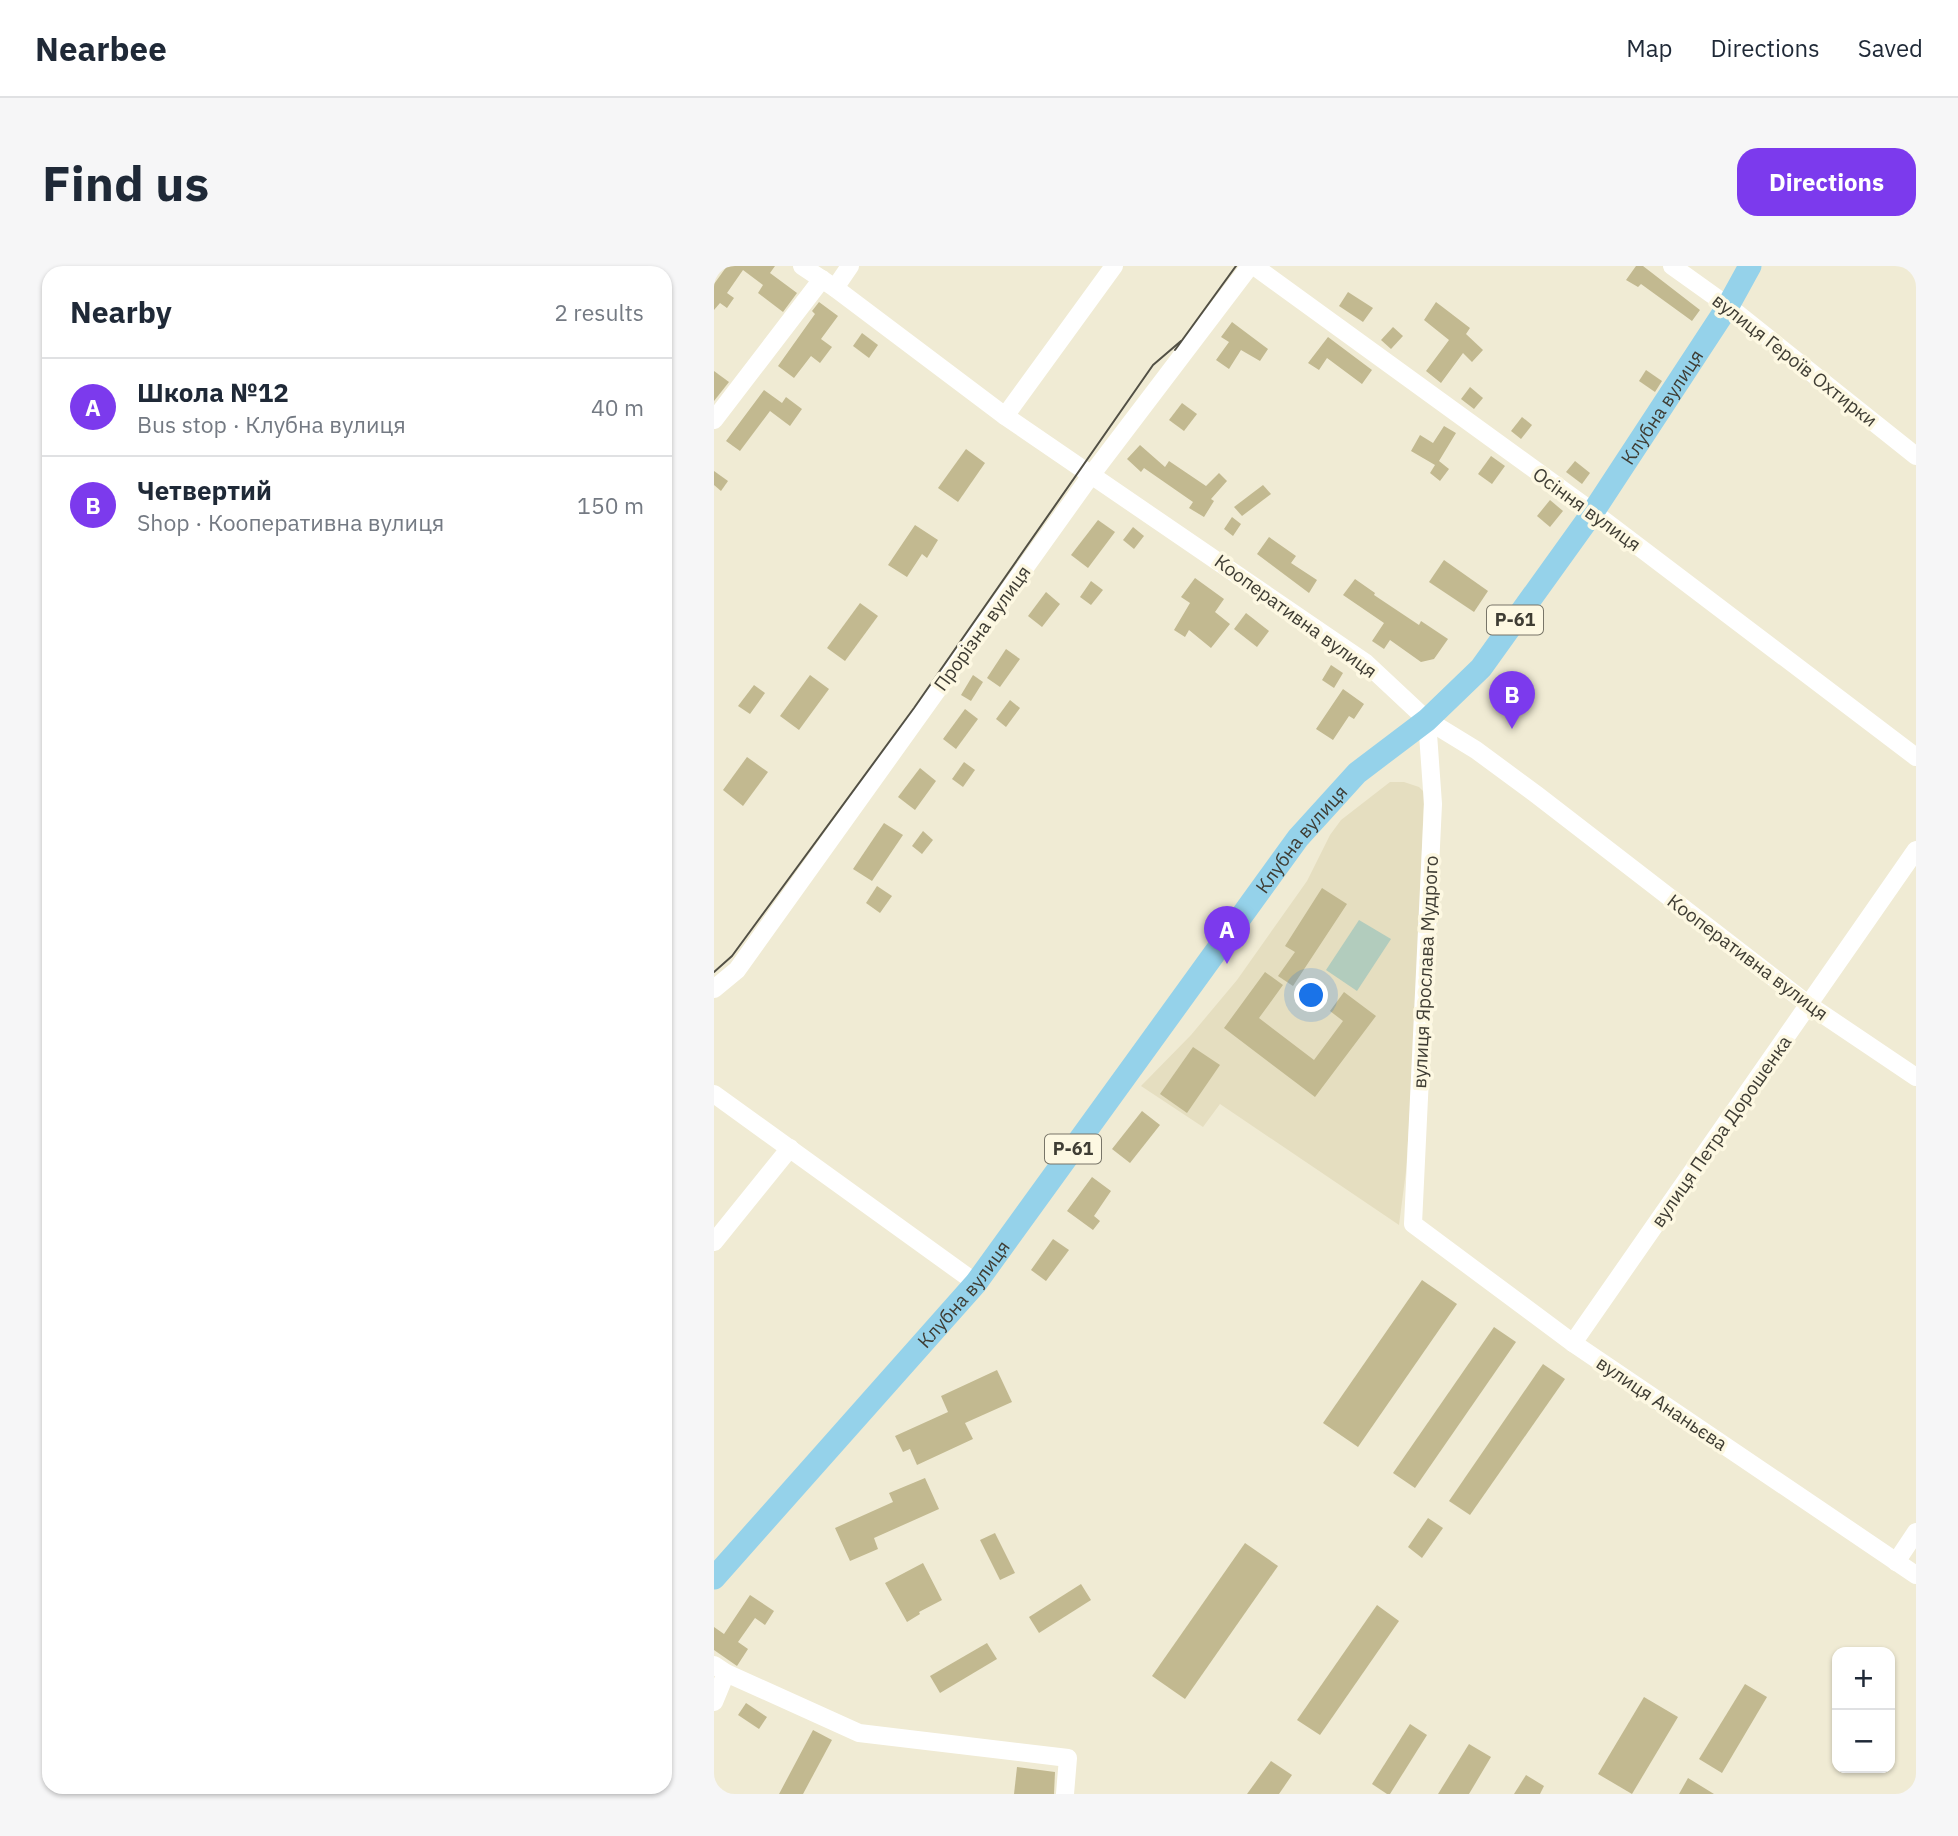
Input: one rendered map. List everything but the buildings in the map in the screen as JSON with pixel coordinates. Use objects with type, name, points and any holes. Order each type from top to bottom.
[{"type":"main road","name":"Клубна вулиця","points":[[714,1578],[976,1283],[1298,838],[1357,773],[1427,720],[1481,668],[1593,512],[1728,306],[1750,266]]},
{"type":"street","name":"Кооперативна вулиця","points":[[802,266],[1005,416],[1366,663],[1427,720],[1476,750],[1537,794],[1809,1005],[1916,1077]]},
{"type":"street","points":[[714,420],[829,284],[850,266]]},
{"type":"street","points":[[1005,416],[1114,266]]},
{"type":"street","name":"Прорізна вулиця","points":[[714,989],[737,970],[1092,474],[1252,266]]},
{"type":"street","name":"Осіння вулиця","points":[[1252,266],[1593,512],[1916,757]]},
{"type":"street","name":"вулиця Героїв Охтирки","points":[[1672,266],[1728,306],[1916,456]]},
{"type":"street","name":"вулиця Ярослава Мудрого","points":[[1413,1224],[1433,804],[1427,720]]},
{"type":"street","name":"вулиця Петра Дорошенка","points":[[1573,1343],[1916,850]]},
{"type":"street","points":[[714,1094],[976,1283]]},
{"type":"street","points":[[714,1242],[790,1149]]},
{"type":"street","name":"вулиця Ананьєва","points":[[1413,1224],[1573,1343],[1916,1575]]},
{"type":"street","points":[[1896,1562],[1916,1532]]},
{"type":"street","points":[[714,1702],[720,1669],[859,1732],[1068,1758],[1065,1794]]},
{"type":"shaded area","points":[[1390,782],[1404,782],[1419,787],[1424,792],[1416,1019],[1406,1171],[1399,1225],[1220,1104],[1203,1127],[1141,1086],[1191,1035],[1237,980],[1307,881],[1330,835],[1341,820]]},
{"type":"green space","points":[[1359,920],[1391,939],[1357,991],[1326,970]]},
{"type":"tram line","points":[[1175,350],[1236,266]]},
{"type":"tram line","points":[[714,972],[732,956],[914,708],[1153,365],[1181,341]]},
{"type":"place","name":"Четвертий","points":[[1512,729]]},
{"type":"place","name":"Школа №12","points":[[1227,964]]}]
